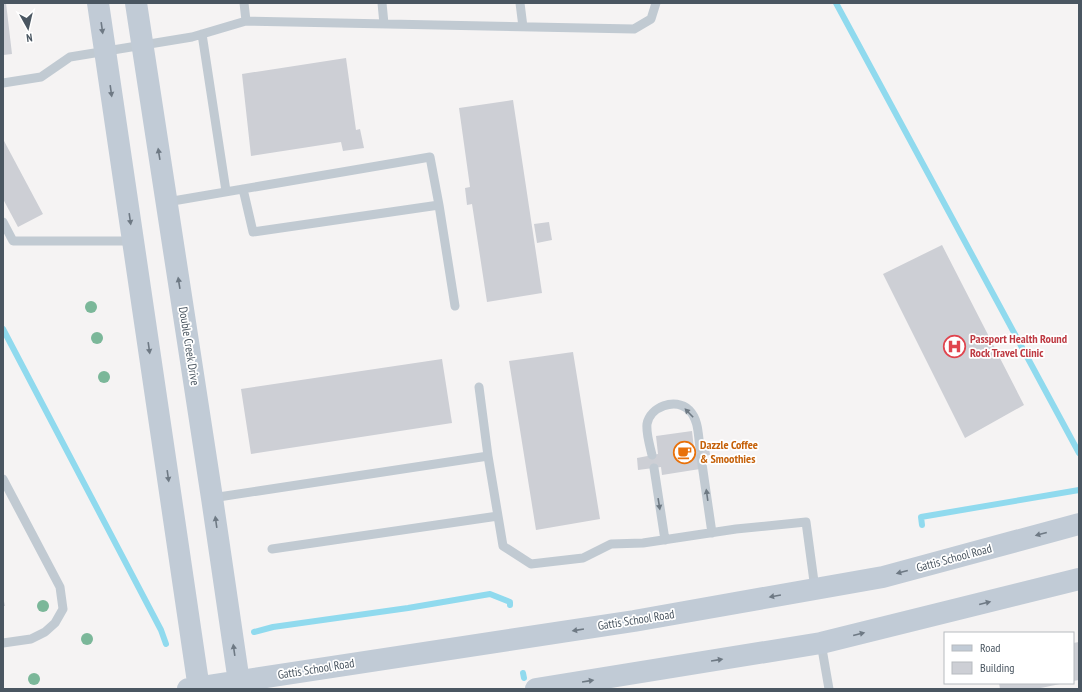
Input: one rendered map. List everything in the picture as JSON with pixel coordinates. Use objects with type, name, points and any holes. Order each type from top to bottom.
[{"type":"main road","points":[[98,3],[133,241],[195,688]]},
{"type":"main road","name":"Double Creek Drive","points":[[136,3],[212,498],[239,685]]},
{"type":"main road","name":"Gattis School Road","points":[[195,688],[239,685],[634,621],[883,577],[1079,524]]},
{"type":"main road","points":[[536,689],[821,643],[1079,579]]},
{"type":"lane","points":[[244,3],[246,21]]},
{"type":"lane","points":[[382,3],[384,24]]},
{"type":"lane","points":[[520,3],[523,27]]},
{"type":"lane","points":[[3,83],[41,77],[70,57],[192,37],[246,21],[634,29],[651,19],[656,3]]},
{"type":"lane","points":[[202,34],[226,191]]},
{"type":"lane","points":[[167,202],[430,157],[455,306]]},
{"type":"lane","points":[[243,188],[253,232],[439,205]]},
{"type":"lane","points":[[3,222],[13,241],[133,241]]},
{"type":"lane","points":[[479,387],[488,456],[503,546],[531,564],[583,558],[611,544],[643,543],[806,522],[815,589]]},
{"type":"lane","points":[[652,455],[647,426],[649,416],[658,407],[674,404],[688,409],[696,421],[712,533]]},
{"type":"lane","points":[[212,498],[488,456]]},
{"type":"lane","points":[[654,468],[665,540]]},
{"type":"lane","points":[[3,479],[60,587],[63,609],[55,623],[45,632],[31,639],[3,643]]},
{"type":"lane","points":[[272,549],[498,516]]},
{"type":"lane","points":[[821,643],[829,689]]},
{"type":"building","points":[[3,3],[6,3],[12,54],[3,55]]},
{"type":"building","points":[[346,58],[356,130],[360,129],[364,148],[343,151],[341,142],[251,156],[242,74]]},
{"type":"building","points":[[513,100],[542,293],[487,302],[472,204],[467,205],[465,188],[470,187],[459,108]]},
{"type":"building","points":[[3,139],[43,214],[18,227],[3,199]]},
{"type":"building","points":[[549,222],[552,240],[537,243],[534,224]]},
{"type":"building","points":[[942,245],[1024,405],[965,438],[883,274]]},
{"type":"building","points":[[573,352],[600,519],[536,530],[509,361]]},
{"type":"building","points":[[442,359],[452,423],[251,454],[241,389]]},
{"type":"building","name":"Dazzle Coffee & Smoothies","points":[[692,431],[694,449],[709,447],[710,455],[698,457],[700,469],[662,475],[661,467],[638,470],[637,458],[658,454],[656,436]]},
{"type":"building","points":[[1079,642],[1079,680],[1074,681],[1074,643]]},
{"type":"building","points":[[999,684],[1060,684],[1036,689],[1000,689]]},
{"type":"waterway","points":[[836,3],[1079,453]]},
{"type":"waterway","points":[[3,329],[161,630],[166,644]]},
{"type":"waterway","points":[[922,525],[921,517],[1079,490]]},
{"type":"waterway","points":[[254,632],[273,627],[408,608],[490,594],[510,602],[510,605]]},
{"type":"waterway","points":[[523,673],[524,678]]},
{"type":"place","name":"Passport Health Round Rock Travel Clinic","points":[[955,346]]},
{"type":"place","name":"Dazzle Coffee & Smoothies","points":[[684,452]]}]
